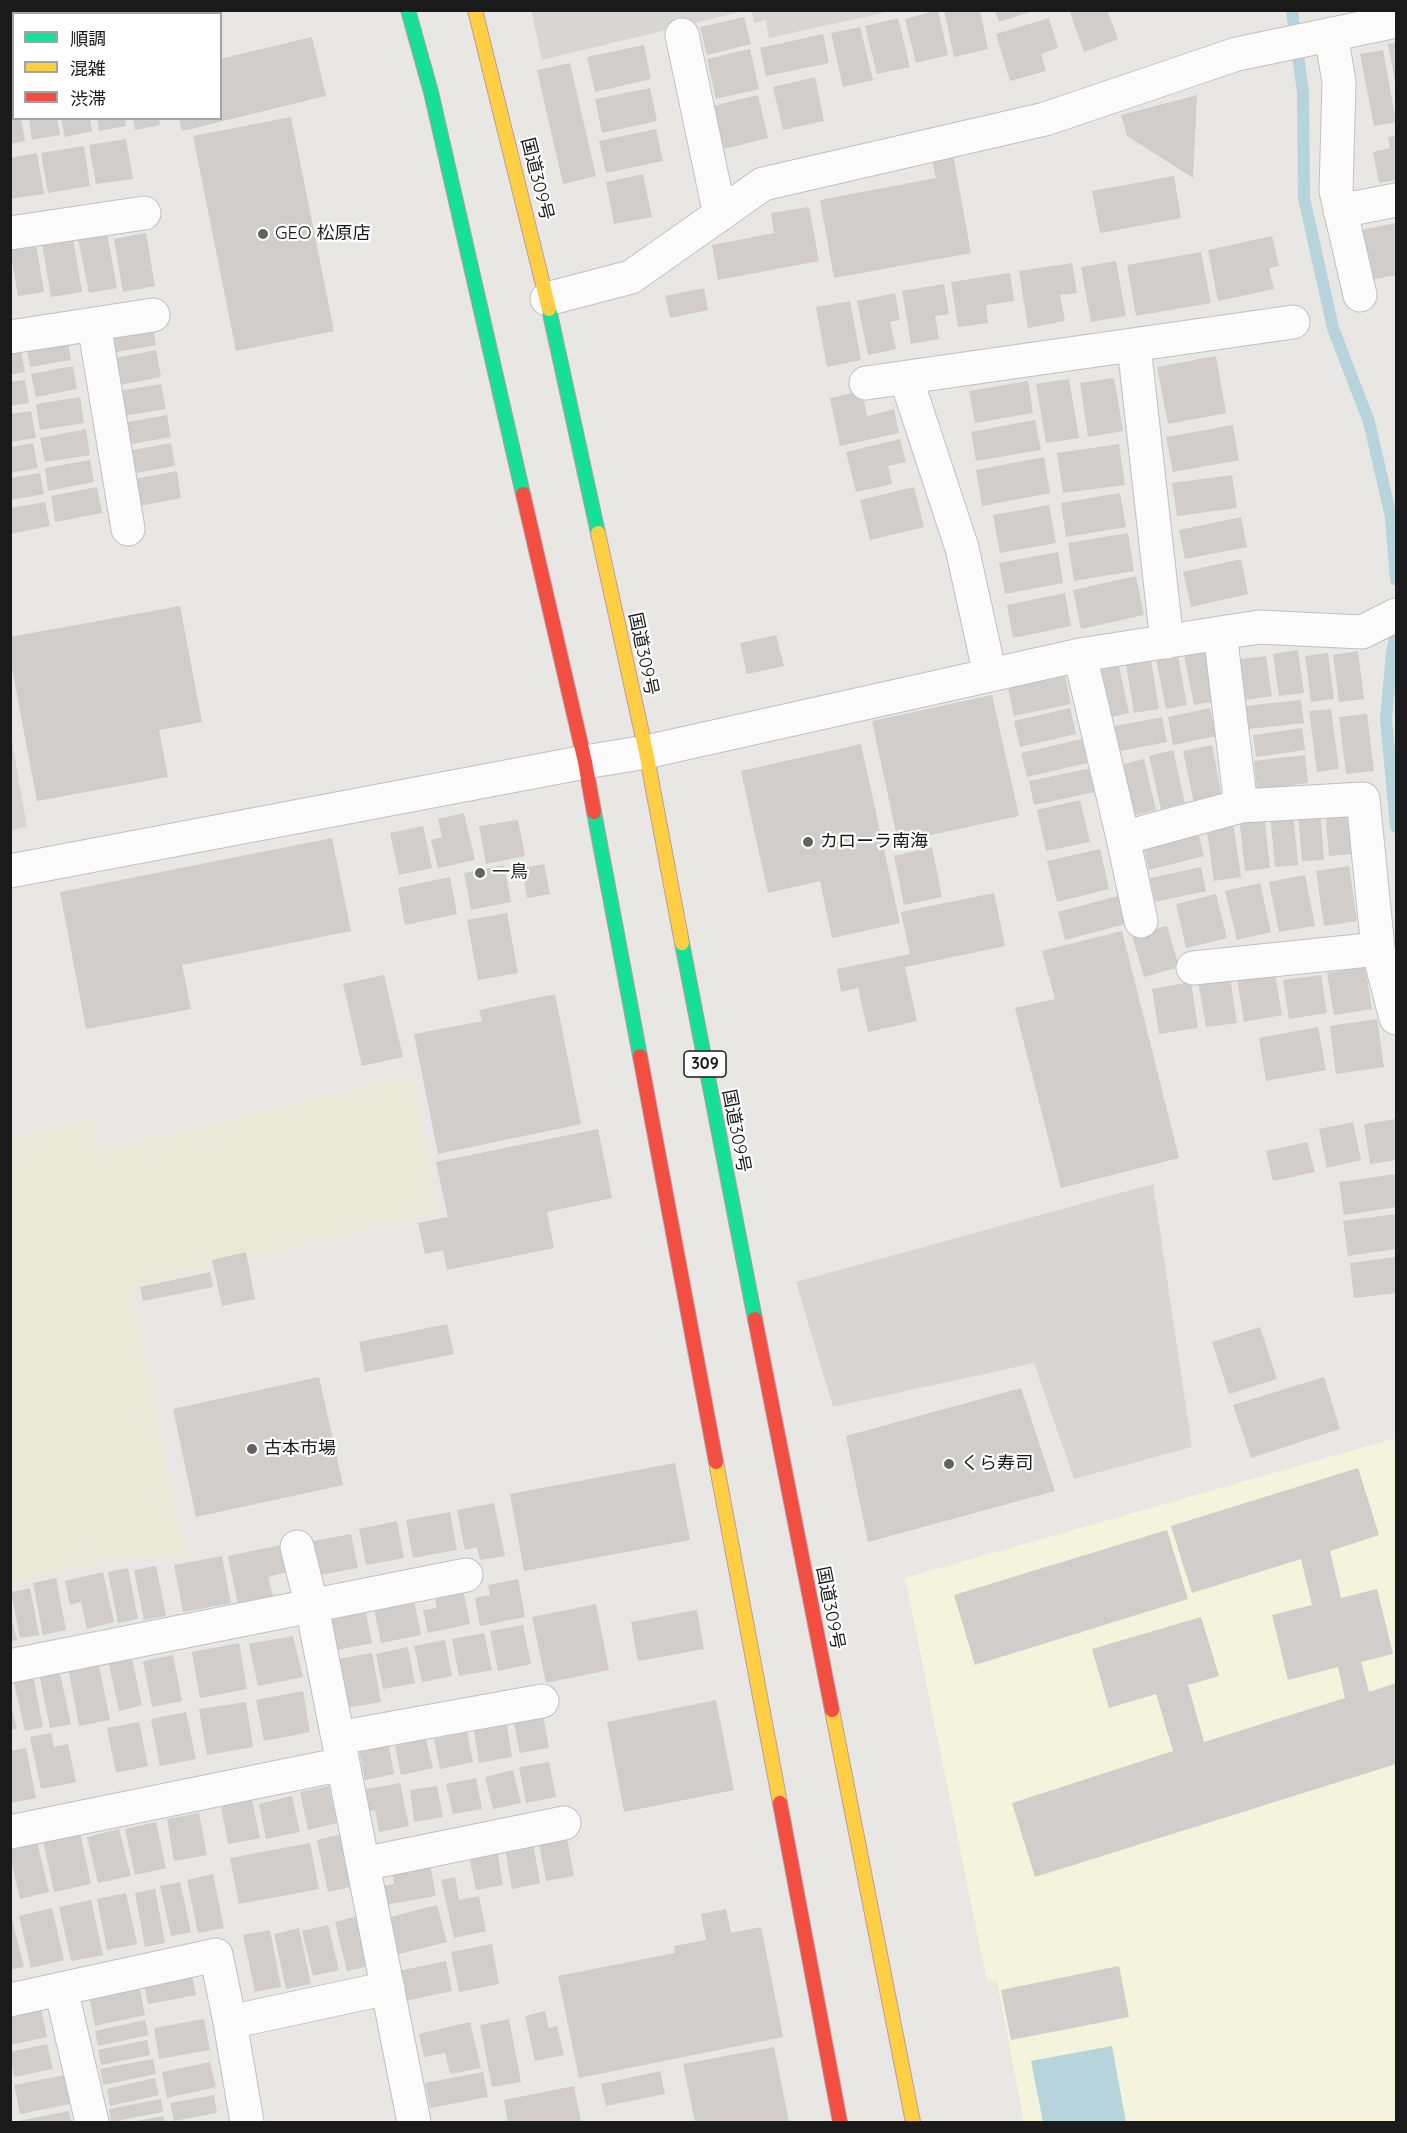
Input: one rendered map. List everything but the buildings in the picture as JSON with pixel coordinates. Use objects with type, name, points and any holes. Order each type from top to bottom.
[{"type":"highway","points":[[408,10],[431,92],[585,762],[840,2122]]},
{"type":"highway","name":"国道309号","points":[[475,10],[548,298],[646,752],[714,1114],[913,2122]]},
{"type":"street","points":[[548,298],[631,277],[763,184],[1045,119],[1237,54],[1396,21]]},
{"type":"street","points":[[682,35],[720,215]]},
{"type":"street","points":[[1328,35],[1340,82],[1335,191],[1360,295]]},
{"type":"street","points":[[1340,211],[1396,201]]},
{"type":"street","points":[[10,233],[144,213]]},
{"type":"street","points":[[10,337],[153,315]]},
{"type":"street","points":[[866,383],[1293,322]]},
{"type":"street","points":[[94,324],[128,529]]},
{"type":"street","points":[[1134,346],[1167,642]]},
{"type":"street","points":[[906,378],[962,548],[990,675]]},
{"type":"street","points":[[10,872],[646,752],[1080,655],[1259,627],[1362,632],[1385,621]]},
{"type":"street","points":[[1220,633],[1241,806]]},
{"type":"street","points":[[1080,655],[1142,921]]},
{"type":"street","points":[[1123,838],[1241,806],[1363,799],[1378,948],[1396,1018]]},
{"type":"street","points":[[1193,968],[1378,948]]},
{"type":"street","points":[[297,1547],[312,1607],[414,2122]]},
{"type":"street","points":[[10,1666],[466,1575]]},
{"type":"street","points":[[10,1832],[542,1701]]},
{"type":"street","points":[[363,1864],[564,1823]]},
{"type":"street","points":[[10,2000],[216,1955],[247,2122]]},
{"type":"street","points":[[230,2022],[388,1988]]},
{"type":"street","points":[[61,1989],[92,2122]]},
{"type":"shaded area","points":[[531,10],[744,11],[542,60]]},
{"type":"shaded area","points":[[752,10],[892,11],[769,38],[766,20],[754,23]]},
{"type":"shaded area","points":[[11,735],[27,827],[10,830]]},
{"type":"shaded area","points":[[414,1075],[438,1211],[130,1288],[187,1557],[111,1561],[11,1583],[11,1140],[93,1118],[100,1150]]},
{"type":"shaded area","points":[[1153,1184],[1192,1447],[1074,1479],[1034,1363],[833,1407],[796,1282]]},
{"type":"shaded area","points":[[1396,1438],[1396,2122],[1024,2122],[997,1980],[987,1981],[905,1578]]},
{"type":"water","points":[[1112,2046],[1126,2122],[1043,2122],[1031,2061]]},
{"type":"waterway","points":[[1292,10],[1303,93],[1304,198],[1333,328],[1369,422],[1391,517],[1396,580]]},
{"type":"waterway","points":[[1396,631],[1386,719],[1396,827]]},
{"type":"traffic: fast","points":[[408,10],[431,92],[523,494]]},
{"type":"traffic: fast","points":[[549,309],[598,533]]},
{"type":"traffic: fast","points":[[594,812],[640,1056]]},
{"type":"traffic: fast","points":[[682,943],[755,1319]]},
{"type":"traffic: slow","points":[[475,10],[549,309]]},
{"type":"traffic: slow","points":[[598,533],[646,752],[682,943]]},
{"type":"traffic: slow","points":[[716,1462],[780,1803]]},
{"type":"traffic: slow","points":[[832,1710],[913,2122]]},
{"type":"traffic: jam","points":[[523,494],[585,762],[594,812]]},
{"type":"traffic: jam","points":[[640,1056],[716,1462]]},
{"type":"traffic: jam","points":[[755,1319],[832,1710]]},
{"type":"traffic: jam","points":[[780,1803],[840,2122]]},
{"type":"place","name":"GEO 松原店","points":[[263,234]]},
{"type":"place","name":"カローラ南海","points":[[808,842]]},
{"type":"place","name":"一鳥","points":[[480,873]]},
{"type":"place","name":"古本市場","points":[[252,1449]]},
{"type":"place","name":"くら寿司","points":[[949,1464]]}]
